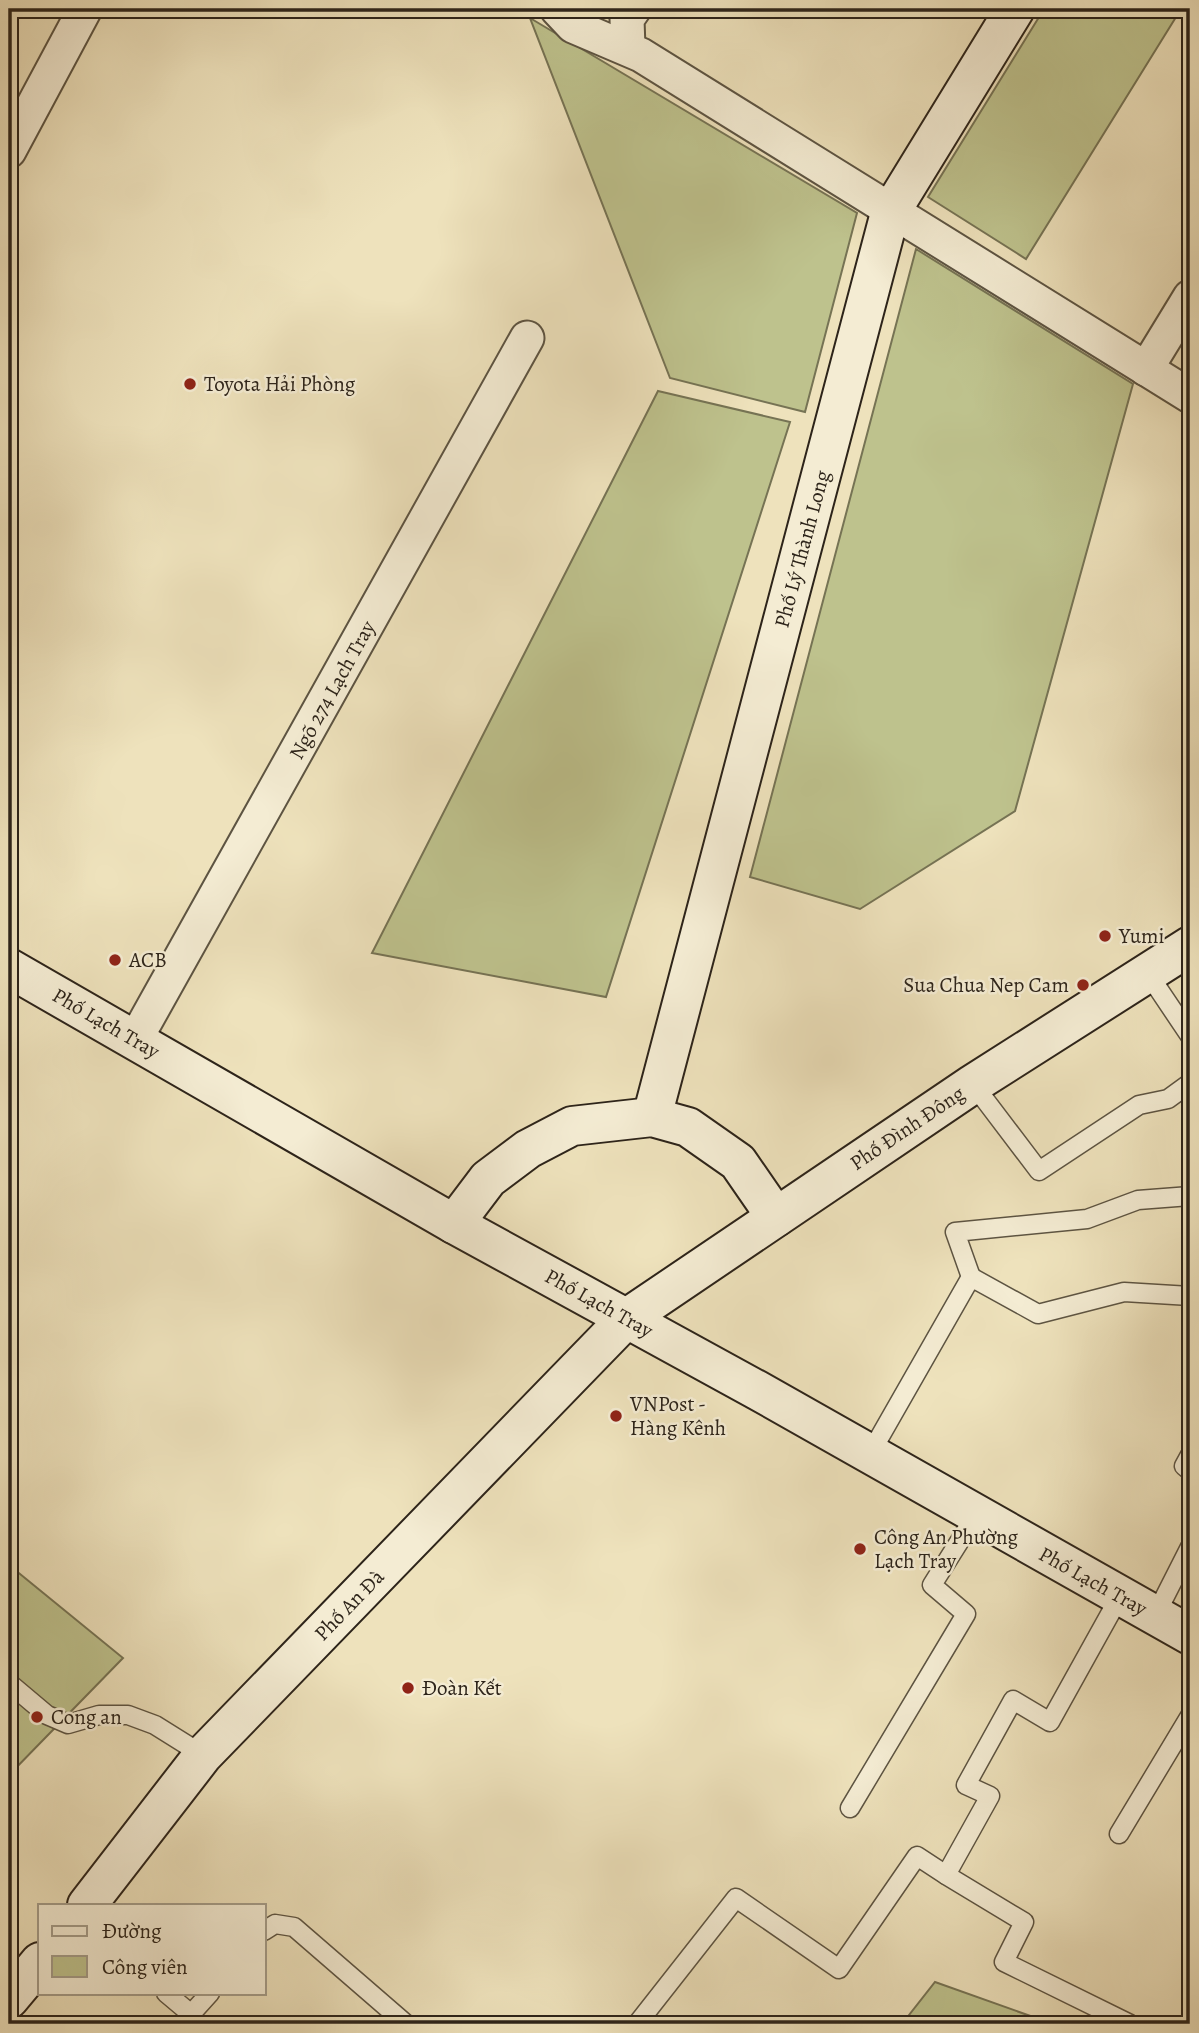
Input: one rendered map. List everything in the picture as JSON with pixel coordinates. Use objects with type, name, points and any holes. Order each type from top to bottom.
[{"type":"street","points":[[9,151],[85,9]]},
{"type":"street","points":[[628,48],[627,19],[634,9]]},
{"type":"street","name":"Phố Lý Thành Long","points":[[652,1117],[890,213],[1015,9]]},
{"type":"street","points":[[557,10],[573,26],[628,48],[890,213],[1190,396]]},
{"type":"street","points":[[1146,369],[1190,297]]},
{"type":"street","name":"Ngõ 274 Lạch Tray","points":[[135,1040],[527,338]]},
{"type":"street","name":"Phố Đình Đông","points":[[627,1318],[973,1084],[1190,946]]},
{"type":"street","name":"Phố Lạch Tray","points":[[9,968],[454,1224],[627,1318],[1190,1635]]},
{"type":"street","points":[[454,1224],[488,1179],[528,1149],[572,1126],[652,1117],[688,1127],[738,1162],[776,1217]]},
{"type":"street","name":"Phố An Đà","points":[[89,1904],[203,1755],[627,1318]]},
{"type":"street","points":[[9,1999],[38,1964]]},
{"type":"lane","points":[[1147,972],[1190,1036]]},
{"type":"lane","points":[[973,1084],[1039,1171],[1139,1105],[1168,1099],[1190,1083]]},
{"type":"lane","points":[[1190,1195],[1138,1200],[1087,1219],[955,1232],[971,1277],[1038,1314],[1124,1292],[1190,1296]]},
{"type":"lane","points":[[870,1454],[971,1277]]},
{"type":"lane","points":[[1190,1455],[1184,1466],[1190,1471]]},
{"type":"lane","points":[[850,1808],[966,1614],[932,1586],[976,1515]]},
{"type":"lane","points":[[1155,1616],[1190,1547]]},
{"type":"lane","points":[[946,1875],[990,1796],[966,1785],[1013,1700],[1051,1722],[1120,1596]]},
{"type":"lane","points":[[9,1683],[47,1715],[68,1724],[99,1715],[128,1715],[155,1725],[203,1755]]},
{"type":"lane","points":[[1119,1834],[1190,1716]]},
{"type":"lane","points":[[637,2024],[736,1898],[839,1969],[917,1856],[1024,1922],[1004,1962],[1130,2024]]},
{"type":"lane","points":[[266,1930],[275,1924],[294,1927],[386,2018],[406,2024]]},
{"type":"lane","points":[[167,1994],[187,2019],[209,1994]]},
{"type":"green space","points":[[1044,9],[1181,9],[1026,259],[928,197]]},
{"type":"green space","points":[[530,18],[857,213],[805,412],[670,378]]},
{"type":"green space","points":[[916,249],[1133,384],[1015,811],[860,909],[750,877]]},
{"type":"green space","points":[[658,391],[790,422],[606,997],[372,953]]},
{"type":"green space","name":"Cong an","points":[[9,1565],[123,1658],[9,1775]]},
{"type":"green space","points":[[935,1982],[1053,2024],[902,2024]]},
{"type":"place","name":"Toyota Hải Phòng","points":[[190,384]]},
{"type":"place","name":"Yumi","points":[[1105,936]]},
{"type":"place","name":"ACB","points":[[115,960]]},
{"type":"place","name":"Sua Chua Nep Cam","points":[[1083,985]]},
{"type":"place","name":"VNPost - Hàng Kênh","points":[[616,1416]]},
{"type":"place","name":"Công An Phường Lạch Tray","points":[[860,1549]]},
{"type":"place","name":"Đoàn Kết","points":[[408,1688]]},
{"type":"place","name":"Cong an","points":[[37,1717]]}]
